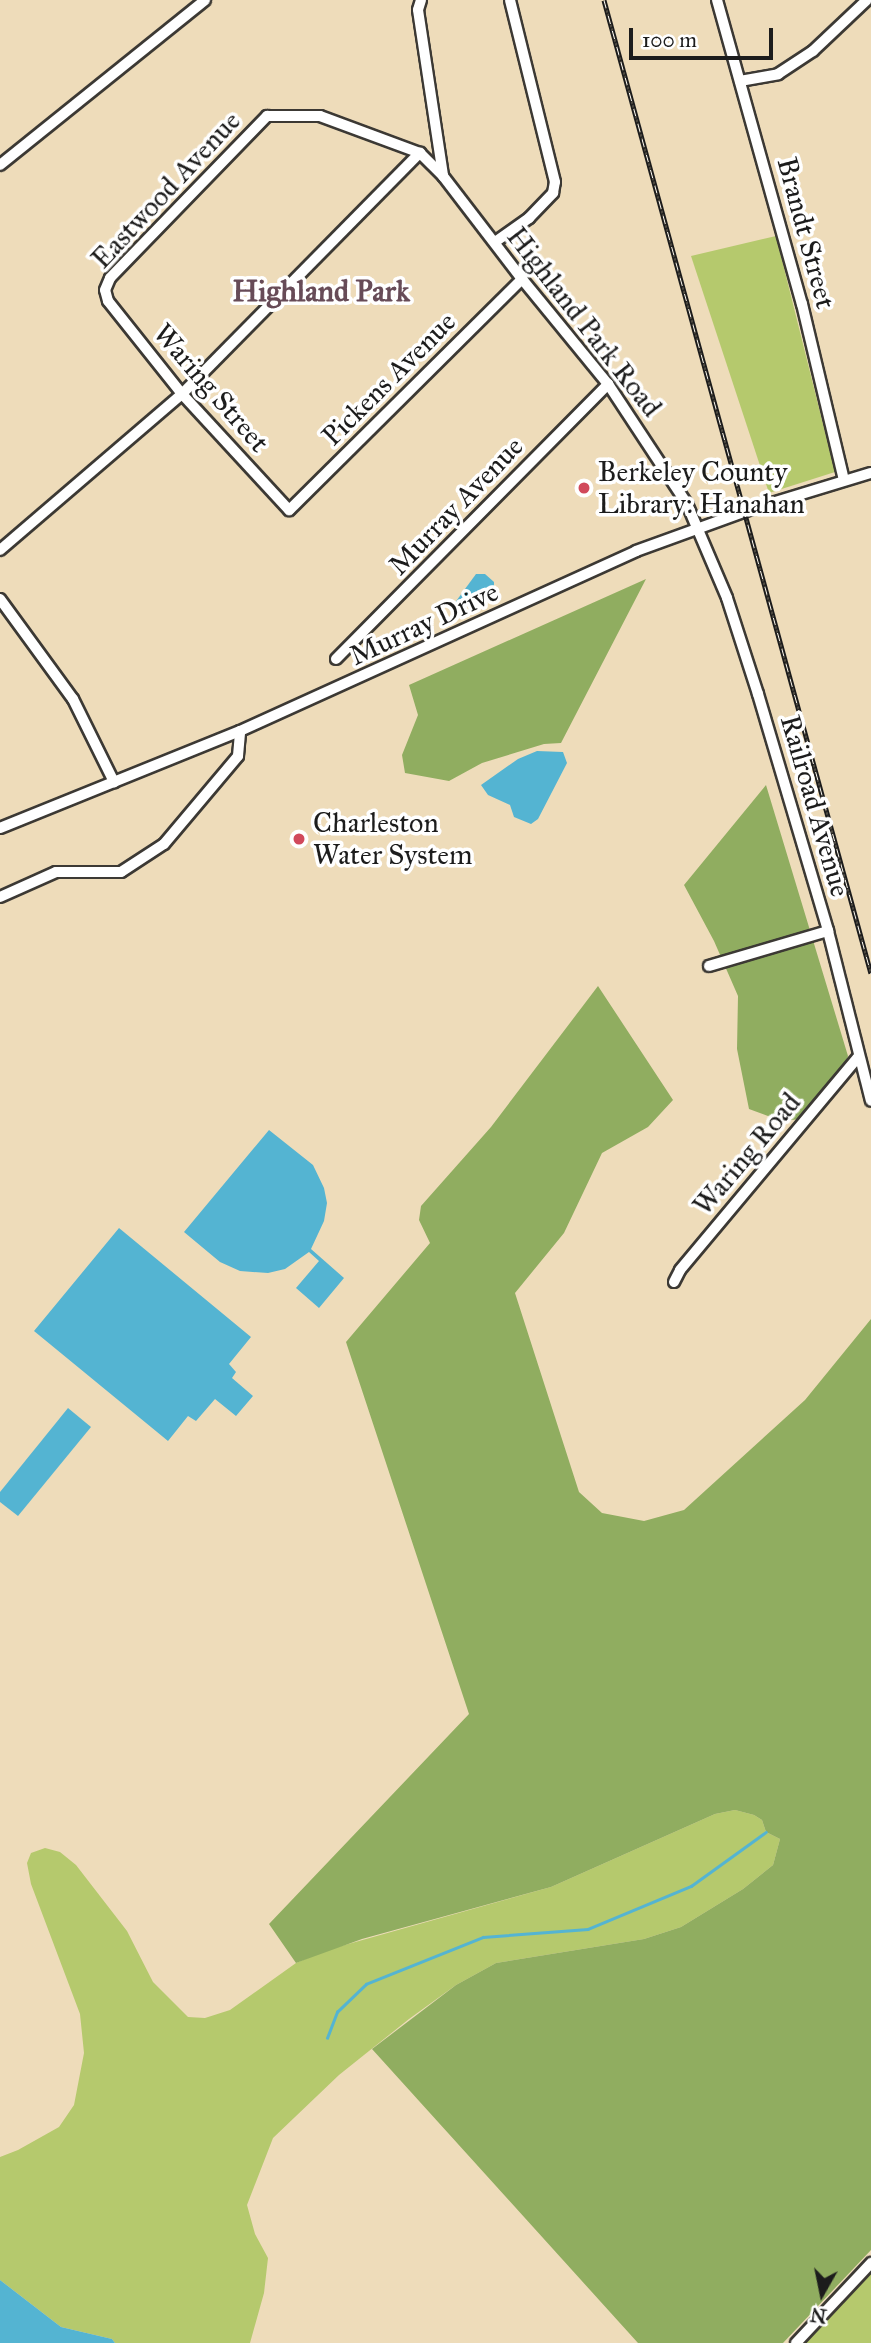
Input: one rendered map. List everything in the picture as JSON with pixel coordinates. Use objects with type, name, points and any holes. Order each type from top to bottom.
[{"type":"street","points":[[0,165],[205,0]]},
{"type":"street","points":[[421,0],[418,10],[443,176]]},
{"type":"street","points":[[495,242],[528,218],[552,193],[555,182],[510,0]]},
{"type":"street","name":"Brandt Street","points":[[718,0],[828,404],[844,480]]},
{"type":"street","points":[[740,81],[778,74],[813,51],[867,0]]},
{"type":"street","name":"Eastwood Avenue","points":[[105,290],[110,278],[267,116],[320,116],[420,153]]},
{"type":"street","points":[[0,550],[182,394],[420,153]]},
{"type":"street","name":"Highland Park Road","points":[[420,153],[443,176],[522,279],[608,384],[663,465],[698,529]]},
{"type":"street","name":"Pickens Avenue","points":[[289,510],[522,279]]},
{"type":"street","name":"Waring Street","points":[[105,290],[108,301],[182,394],[289,510]]},
{"type":"street","name":"Murray Avenue","points":[[336,659],[608,384]]},
{"type":"street","name":"Murray Drive","points":[[0,828],[240,731],[636,551],[871,473]]},
{"type":"street","name":"Railroad Avenue","points":[[698,529],[727,598],[754,682],[828,931],[871,1101]]},
{"type":"street","points":[[0,599],[73,699],[114,782]]},
{"type":"street","points":[[0,897],[56,872],[121,872],[164,844],[238,756],[240,731]]},
{"type":"street","points":[[709,966],[828,931]]},
{"type":"street","name":"Waring Road","points":[[674,1282],[680,1270],[859,1056]]},
{"type":"street","points":[[796,2343],[871,2263]]},
{"type":"green space","points":[[776,236],[835,472],[769,493],[691,256]]},
{"type":"green space","points":[[646,579],[561,743],[544,744],[482,763],[449,781],[405,773],[402,755],[418,715],[409,685]]},
{"type":"green space","points":[[766,785],[848,1056],[846,1063],[799,1119],[792,1120],[776,1119],[749,1109],[737,1049],[738,996],[714,941],[684,885]]},
{"type":"green space","points":[[598,986],[673,1100],[648,1127],[602,1153],[564,1233],[515,1293],[579,1492],[602,1513],[644,1521],[684,1510],[805,1400],[871,1319],[871,2250],[783,2343],[638,2343],[372,2049],[456,1985],[496,1963],[644,1939],[681,1927],[743,1889],[773,1865],[780,1839],[766,1832],[762,1820],[735,1810],[715,1814],[551,1887],[362,1939],[296,1963],[269,1924],[469,1714],[346,1342],[430,1243],[419,1220],[421,1206],[491,1127]]},
{"type":"green space","points":[[735,1810],[762,1820],[766,1832],[780,1839],[773,1865],[743,1889],[681,1927],[644,1939],[496,1963],[456,1985],[409,2019],[339,2075],[273,2138],[247,2205],[255,2234],[268,2258],[264,2293],[250,2343],[115,2343],[112,2339],[61,2327],[0,2280],[0,2157],[59,2127],[74,2105],[84,2053],[80,2014],[31,1884],[27,1863],[31,1853],[45,1848],[60,1852],[76,1865],[127,1931],[153,1982],[188,2017],[205,2018],[230,2010],[296,1963],[327,1950],[551,1887],[715,1814]]},
{"type":"green space","points":[[871,2263],[871,2343],[796,2343]]},
{"type":"water","points":[[476,574],[485,574],[494,582],[494,586],[458,607],[454,604]]},
{"type":"water","points":[[537,751],[563,752],[567,763],[538,819],[531,824],[514,817],[510,805],[488,795],[481,785],[518,759]]},
{"type":"water","points":[[269,1130],[313,1165],[324,1188],[327,1203],[324,1221],[311,1249],[344,1278],[319,1308],[296,1288],[319,1261],[309,1252],[285,1269],[268,1273],[240,1271],[220,1262],[184,1232]]},
{"type":"water","points":[[119,1228],[251,1337],[229,1364],[236,1372],[232,1378],[253,1396],[236,1416],[215,1399],[196,1421],[188,1416],[168,1441],[34,1331]]},
{"type":"water","points":[[68,1408],[91,1427],[18,1516],[0,1502],[0,1492]]},
{"type":"water","points":[[0,2280],[61,2327],[112,2339],[115,2343],[0,2343]]},
{"type":"waterway","points":[[327,2038],[337,2012],[366,1984],[483,1937],[588,1929],[691,1886],[766,1832]]},
{"type":"railway","points":[[604,0],[871,973]]},
{"type":"place","name":"Berkeley County Library: Hanahan","points":[[584,488]]},
{"type":"place","name":"Charleston Water System","points":[[299,839]]},
{"type":"district","name":"Highland Park","points":[[321,291]]}]
